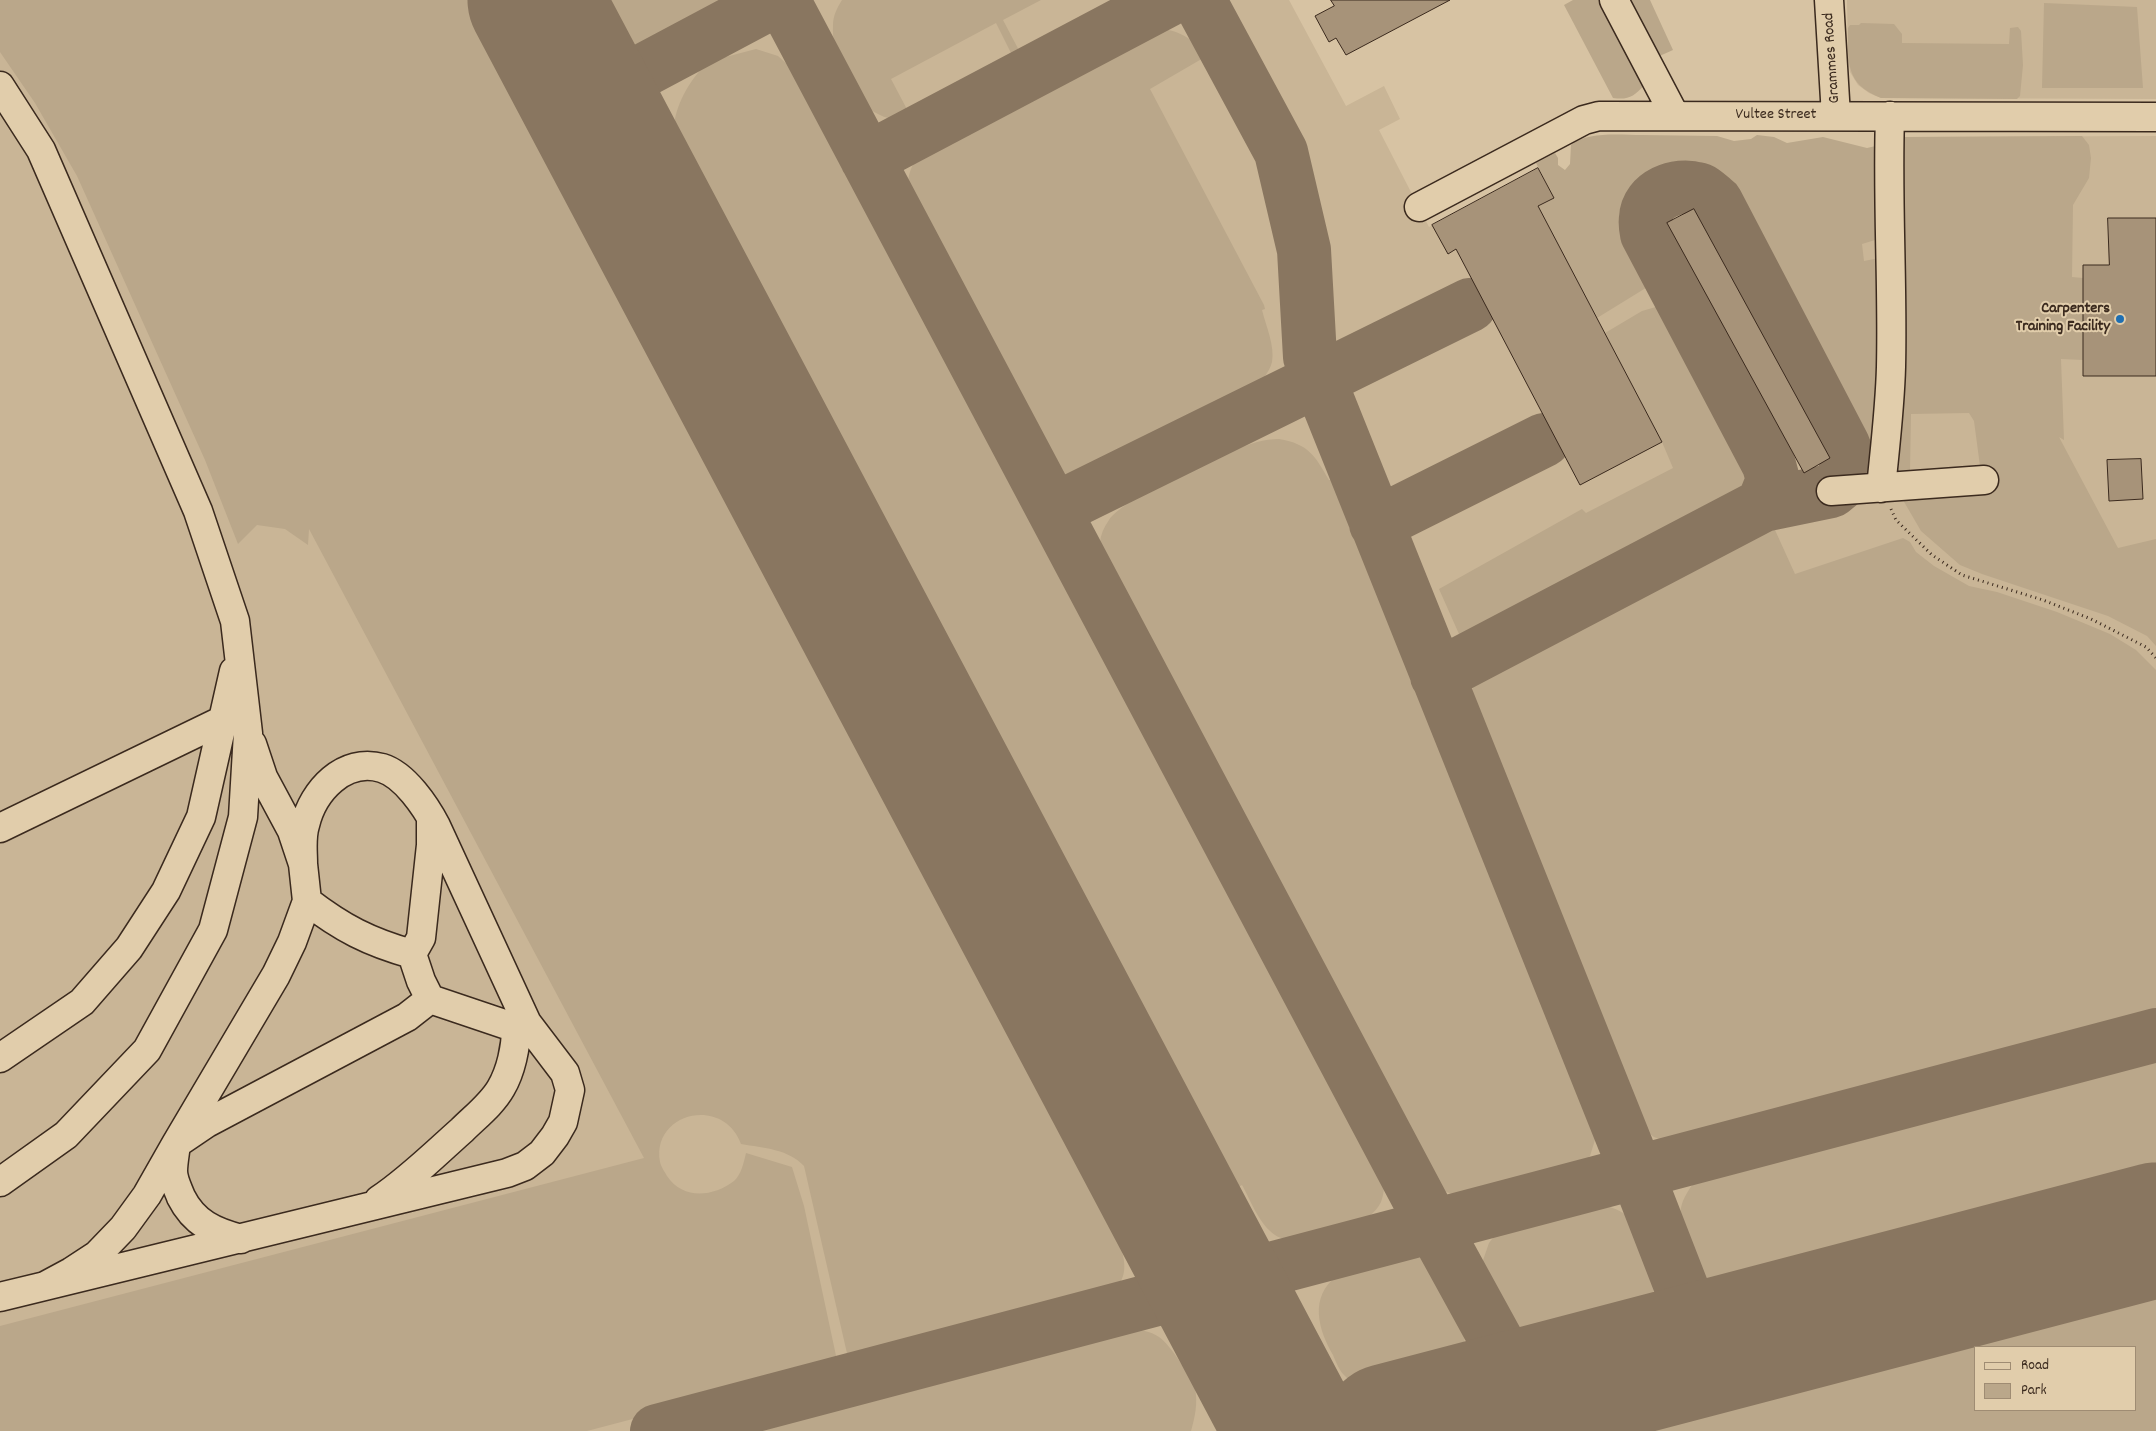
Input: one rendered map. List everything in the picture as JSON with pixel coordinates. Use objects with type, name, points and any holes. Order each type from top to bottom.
[{"type":"street","points":[[1614,0],[1675,116]]},
{"type":"street","name":"Grammes Road","points":[[1829,0],[1836,116]]},
{"type":"street","points":[[0,86],[41,150],[198,511],[235,621],[248,733],[243,817],[213,930],[146,1050],[66,1135],[0,1182]]},
{"type":"street","name":"Vultee Street","points":[[1419,207],[1584,120],[1599,116],[2156,117]]},
{"type":"street","points":[[1881,488],[1890,407],[1888,178],[1890,116]]},
{"type":"street","points":[[1831,491],[1984,480]]},
{"type":"street","points":[[0,1058],[82,1002],[129,948],[166,891],[201,817],[238,653]]},
{"type":"street","points":[[0,828],[223,720]]},
{"type":"street","points":[[248,733],[263,777],[292,831],[303,864]]},
{"type":"street","points":[[0,1297],[241,1240],[507,1173],[525,1166],[542,1153],[563,1122],[570,1090],[565,1073],[522,1026],[427,808],[397,776],[382,768],[350,769],[334,776],[314,802],[304,825],[303,864],[307,901],[292,942],[276,975],[147,1195],[123,1228],[97,1255],[45,1286]]},
{"type":"street","points":[[431,816],[431,845],[421,938],[412,954],[421,981],[430,999],[522,1026]]},
{"type":"street","points":[[307,901],[336,923],[382,945],[412,954]]},
{"type":"street","points":[[241,1240],[220,1234],[200,1224],[187,1210],[178,1190],[173,1172],[176,1144],[207,1123],[407,1017],[430,999]]},
{"type":"street","points":[[369,1208],[420,1169],[487,1106],[501,1088],[522,1026]]},
{"type":"path","points":[[1881,488],[1896,520],[1932,555],[1962,575],[2043,600],[2091,619],[2146,647],[2156,658]]},
{"type":"shaded area","points":[[0,0],[1289,0],[1346,106],[1384,86],[1400,119],[1379,130],[1429,227],[1538,168],[1554,198],[1633,160],[1904,177],[1907,137],[2156,136],[2156,1431],[0,1431]]},
{"type":"shaded area","points":[[1847,0],[2156,0],[2156,99],[1881,98],[1869,93],[1858,85],[1850,72]]},
{"type":"green space","points":[[0,0],[494,0],[1150,1233],[1121,1248],[1124,1270],[1123,1276],[1116,1287],[1103,1296],[849,1362],[804,1166],[798,1160],[783,1153],[767,1148],[741,1144],[732,1129],[719,1119],[705,1115],[690,1116],[677,1122],[666,1132],[660,1145],[661,1166],[667,1176],[681,1189],[699,1194],[708,1193],[726,1186],[739,1175],[746,1153],[792,1167],[804,1206],[838,1365],[587,1431],[0,1431],[0,1326],[644,1158],[309,529],[308,545],[285,529],[257,525],[238,544],[205,460],[77,176],[35,103],[0,52]]},
{"type":"green space","points":[[572,0],[730,0],[712,15],[680,35],[633,58],[619,61],[605,60]]},
{"type":"green space","points":[[842,0],[1041,0],[1003,20],[1023,58],[1016,63],[996,23],[891,79],[910,115],[895,119],[884,117],[870,109],[860,100],[839,64],[833,37],[833,25],[837,9]]},
{"type":"green space","points":[[1573,0],[1603,0],[1644,85],[1634,95],[1623,99],[1613,98],[1564,5]]},
{"type":"green space","points":[[1624,0],[1650,0],[1673,50],[1655,58]]},
{"type":"green space","points":[[2044,3],[2137,7],[2143,88],[2042,88]]},
{"type":"green space","points":[[1861,23],[1894,24],[1902,34],[1902,43],[2009,44],[2010,28],[2018,27],[2021,31],[2023,65],[2020,96],[2017,99],[1881,98],[1861,86],[1851,70],[1848,51],[1848,28],[1850,25],[1859,25]]},
{"type":"green space","points":[[1155,28],[1184,36],[1195,44],[1205,57],[1150,89],[1264,305],[1265,309],[1262,310],[1271,343],[1272,362],[1263,378],[1247,395],[1198,428],[1104,477],[1088,479],[1074,477],[1060,472],[1046,463],[913,211],[908,190],[908,180],[914,163],[926,148],[935,141],[1142,32]]},
{"type":"green space","points":[[756,49],[778,56],[788,65],[819,104],[1375,1151],[1382,1169],[1384,1182],[1381,1202],[1374,1212],[1349,1229],[1316,1239],[1286,1240],[1275,1235],[1264,1225],[1242,1185],[1212,1201],[682,204],[677,183],[673,143],[674,125],[678,108],[686,91],[697,74],[713,57],[714,60]]},
{"type":"green space","points":[[1604,135],[1717,136],[1734,141],[1751,139],[1757,135],[1774,137],[1787,143],[1823,137],[1867,148],[1880,145],[1885,237],[1862,244],[1864,261],[1884,257],[1886,362],[1871,455],[1861,458],[1721,193],[1709,181],[1697,175],[1673,176],[1660,181],[1622,203],[1664,284],[1649,286],[1597,318],[1538,206],[1554,198],[1536,163],[1555,153],[1558,158],[1558,165],[1565,170],[1570,164],[1571,145],[1578,141]]},
{"type":"green space","points":[[2082,136],[2089,145],[2091,158],[2089,178],[2073,205],[2072,277],[2083,278],[2083,360],[2061,359],[2064,440],[2059,437],[2118,548],[2156,539],[2156,646],[2147,636],[2108,616],[1960,565],[1921,531],[1903,500],[1988,490],[1995,469],[1980,466],[1974,421],[1969,413],[1911,414],[1910,471],[1892,476],[1896,146],[1903,137]]},
{"type":"green space","points":[[1673,302],[1754,452],[1755,469],[1750,488],[1735,507],[1486,638],[1475,641],[1465,639],[1459,634],[1439,589],[1582,509],[1586,513],[1673,468],[1662,442],[1605,333],[1642,311]]},
{"type":"green space","points":[[1279,439],[1298,444],[1310,452],[1320,464],[1329,480],[1335,479],[1403,657],[1405,660],[1409,659],[1599,1127],[1590,1156],[1574,1170],[1483,1195],[1461,1195],[1444,1191],[1424,1172],[1102,567],[1100,555],[1101,537],[1105,526],[1118,510],[1134,499],[1177,476],[1223,455],[1257,442]]},
{"type":"green space","points":[[1770,519],[1795,574],[1903,538],[1910,542],[1916,552],[1934,566],[1969,586],[1997,592],[2057,612],[2110,634],[2136,650],[2156,670],[2156,1018],[1676,1145],[1654,1137],[1636,1123],[1467,706],[1476,678],[1486,669]]},
{"type":"green space","points":[[2156,1056],[2156,1191],[1747,1299],[1734,1298],[1713,1291],[1702,1279],[1692,1260],[1682,1232],[1681,1209],[1683,1201],[1693,1184],[1706,1175]]},
{"type":"green space","points":[[1593,1203],[1620,1211],[1632,1221],[1642,1235],[1652,1264],[1655,1280],[1649,1304],[1634,1325],[1618,1333],[1548,1348],[1529,1345],[1520,1341],[1511,1334],[1482,1281],[1481,1266],[1489,1243],[1499,1230],[1507,1226]]},
{"type":"green space","points":[[1402,1253],[1425,1260],[1442,1274],[1465,1318],[1464,1345],[1454,1372],[1448,1377],[1376,1396],[1351,1382],[1341,1371],[1323,1335],[1320,1324],[1319,1303],[1328,1284],[1337,1276],[1368,1262]]},
{"type":"green space","points":[[2156,1262],[2156,1431],[1583,1431],[1594,1416],[1610,1407]]},
{"type":"green space","points":[[1129,1327],[1152,1333],[1163,1340],[1189,1376],[1195,1388],[1196,1399],[1191,1431],[733,1431]]},
{"type":"building","points":[[1331,0],[1450,0],[1346,55],[1336,38],[1329,42],[1315,16],[1334,6]]},
{"type":"building","points":[[1538,168],[1554,198],[1538,206],[1662,442],[1580,485],[1456,249],[1448,254],[1432,225]]},
{"type":"building","points":[[1694,209],[1830,458],[1804,473],[1667,223]]},
{"type":"building","name":"Carpenters Training Facility","points":[[2108,218],[2156,218],[2156,376],[2083,376],[2083,265],[2109,265]]},
{"type":"building","points":[[2141,459],[2143,499],[2109,501],[2107,460]]},
{"type":"taxiway","points":[[588,100],[776,0]]},
{"type":"taxiway","points":[[783,0],[1434,1227],[1546,1431]]},
{"type":"taxiway","points":[[867,159],[1168,0]]},
{"type":"taxiway","points":[[1199,0],[1281,152],[1304,250],[1310,357],[1637,1173],[1705,1348]]},
{"type":"taxiway","points":[[1437,676],[1763,505],[1831,491],[1842,482],[1849,460],[1843,445],[1716,202],[1700,190],[1689,188],[1672,189],[1664,192],[1652,202],[1646,220],[1647,234],[1769,465],[1773,480],[1763,505]]},
{"type":"taxiway","points":[[1054,510],[1470,305]]},
{"type":"taxiway","points":[[1376,524],[1544,440]]},
{"type":"taxiway","points":[[657,1431],[2156,1035]]},
{"type":"runway","points":[[535,0],[1293,1431]]},
{"type":"runway","points":[[1389,1431],[2156,1230]]},
{"type":"place","name":"Carpenters Training Facility","points":[[2120,319]]}]
